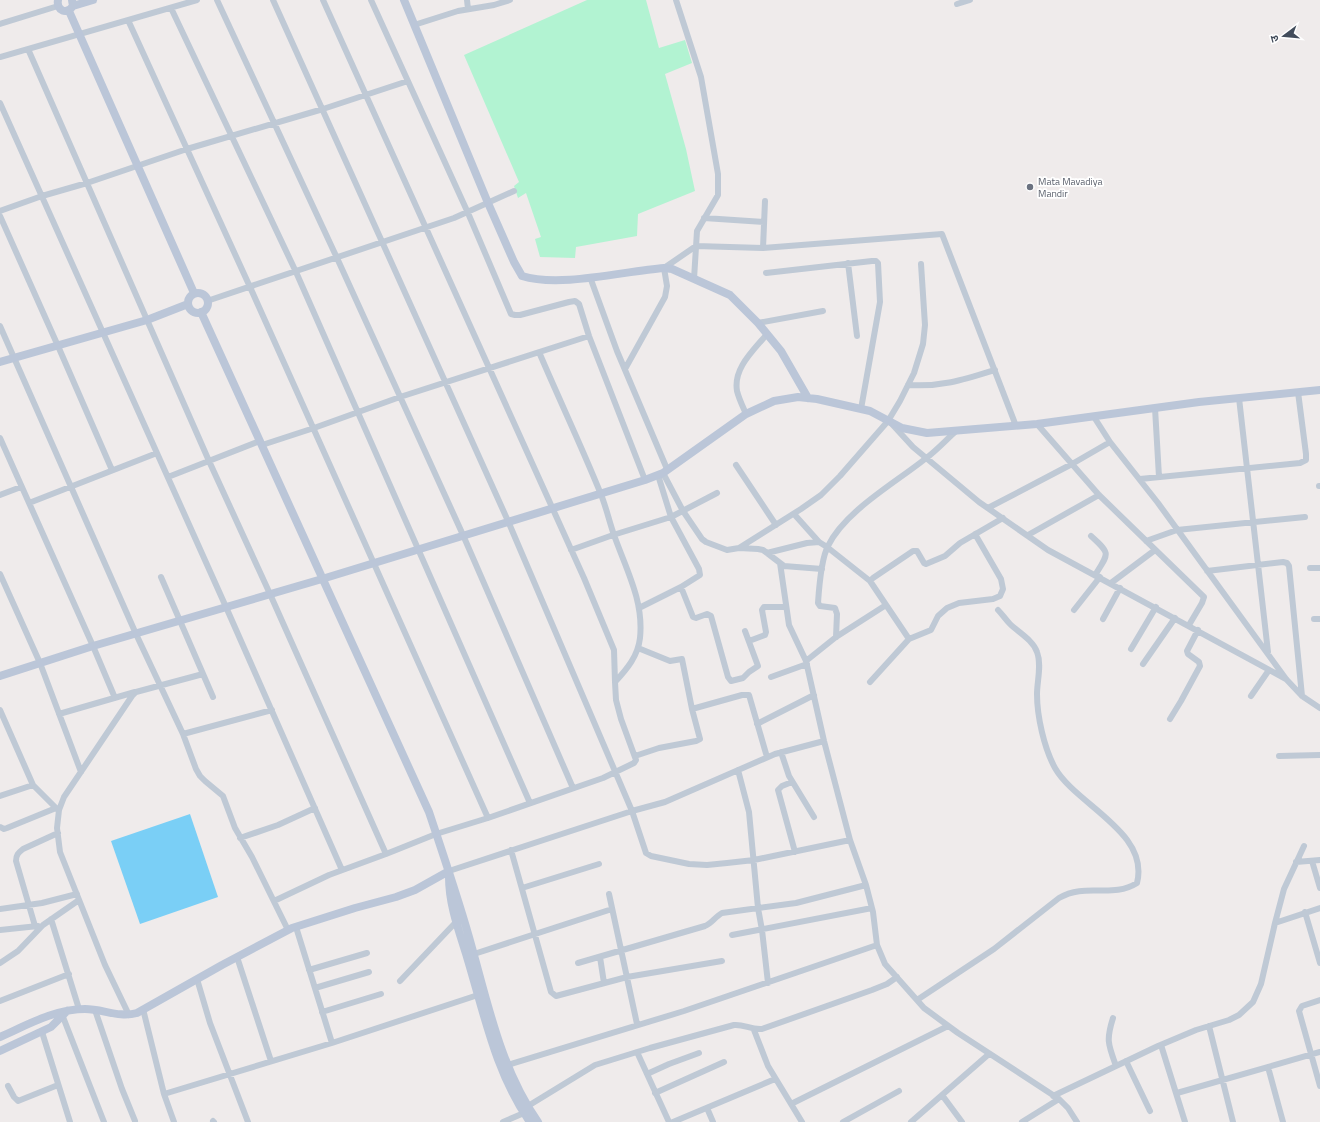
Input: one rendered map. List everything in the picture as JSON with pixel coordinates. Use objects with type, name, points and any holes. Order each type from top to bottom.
[{"type":"street","points":[[0,24],[58,3],[62,11],[71,6],[93,0]]},
{"type":"street","points":[[0,57],[197,0]]},
{"type":"street","points":[[217,0],[337,258],[463,535],[573,788]]},
{"type":"street","points":[[273,0],[508,522],[632,811],[646,853],[651,856],[700,865],[754,860],[850,840]]},
{"type":"street","points":[[274,901],[329,875],[436,834],[488,818],[603,778],[634,763],[636,760],[621,719],[616,700],[614,650],[584,578],[323,0]]},
{"type":"street","points":[[371,0],[468,212],[511,314],[520,314],[569,302],[575,302],[578,304],[645,480]]},
{"type":"street","points":[[404,0],[488,203],[514,262],[522,276],[534,279],[572,280],[664,268],[694,279],[730,295],[758,323],[781,351],[808,398]]},
{"type":"street","points":[[467,0],[468,9]]},
{"type":"street","points":[[414,25],[468,9],[494,5],[510,0]]},
{"type":"street","points":[[676,0],[701,77],[718,174],[718,195],[697,231],[694,279]]},
{"type":"street","points":[[958,4],[970,0]]},
{"type":"street","points":[[71,6],[79,34],[194,293]]},
{"type":"street","points":[[171,8],[296,272],[530,803]]},
{"type":"street","points":[[128,20],[314,428],[488,818]]},
{"type":"street","points":[[28,49],[208,461],[270,594],[386,854]]},
{"type":"street","points":[[0,211],[187,149],[323,109],[408,81]]},
{"type":"street","points":[[0,103],[272,710],[342,870]]},
{"type":"street","points":[[207,301],[425,228],[468,212],[514,191]]},
{"type":"street","points":[[762,248],[766,201]]},
{"type":"street","points":[[0,216],[112,470]]},
{"type":"street","points":[[704,218],[764,222]]},
{"type":"street","points":[[664,268],[696,246],[762,248],[942,234],[1016,426]]},
{"type":"street","points":[[766,273],[876,261],[879,266],[880,302],[861,409]]},
{"type":"street","points":[[848,264],[857,336]]},
{"type":"street","points":[[739,548],[811,503],[832,485],[888,421],[914,373],[923,344],[926,325],[921,264]]},
{"type":"street","points":[[625,369],[665,297],[668,286],[664,268]]},
{"type":"street","points":[[590,277],[662,472],[671,517],[700,572],[698,577],[639,608]]},
{"type":"street","points":[[194,293],[203,294],[207,301],[207,306],[201,312]]},
{"type":"street","points":[[194,293],[188,300],[188,304],[192,311],[201,312]]},
{"type":"street","points":[[0,362],[147,320],[188,304]]},
{"type":"street","points":[[758,323],[823,311]]},
{"type":"street","points":[[201,312],[429,812],[464,920],[470,955]]},
{"type":"street","points":[[0,326],[136,634],[183,734],[192,760],[200,776],[223,796],[235,828],[252,857],[288,930]]},
{"type":"street","points":[[746,414],[737,390],[737,376],[741,366],[767,334]]},
{"type":"street","points":[[168,477],[208,461],[261,443],[314,428],[400,397],[589,336]]},
{"type":"street","points":[[539,352],[601,493],[639,608],[640,624],[638,648],[628,668],[615,682]]},
{"type":"street","points":[[908,385],[926,386],[951,383],[995,370]]},
{"type":"street","points":[[0,676],[94,646],[322,579],[645,480],[662,472],[746,414],[774,401],[798,397],[861,409],[902,428],[927,433],[1037,424],[1155,408],[1320,390]]},
{"type":"street","points":[[1140,479],[1300,464],[1306,460],[1298,392]]},
{"type":"street","points":[[1239,398],[1268,654]]},
{"type":"street","points":[[1155,408],[1159,477]]},
{"type":"street","points":[[1094,416],[1110,442],[1140,479],[1286,680],[1302,696],[1320,708]]},
{"type":"street","points":[[888,421],[913,447],[988,508],[1048,550],[1156,607],[1286,680]]},
{"type":"street","points":[[1037,424],[1100,495],[1204,597],[1202,603],[1188,625]]},
{"type":"street","points":[[836,637],[837,614],[835,608],[820,606],[818,602],[822,569],[827,547],[841,527],[868,501],[926,458],[956,430]]},
{"type":"street","points":[[0,438],[94,646],[114,698]]},
{"type":"street","points":[[988,508],[1072,464],[1110,442]]},
{"type":"street","points":[[29,503],[157,453]]},
{"type":"street","points":[[736,466],[776,525]]},
{"type":"street","points":[[662,472],[683,511],[702,539],[706,542],[727,550],[739,548],[758,549],[767,553],[784,566],[822,569]]},
{"type":"street","points":[[0,495],[22,487]]},
{"type":"street","points":[[571,550],[671,517],[717,493]]},
{"type":"street","points":[[1028,535],[1100,495]]},
{"type":"street","points":[[794,514],[819,542],[870,581],[908,640]]},
{"type":"street","points":[[1146,541],[1177,530],[1305,517]]},
{"type":"street","points":[[870,581],[913,551],[917,551],[926,564],[945,556],[960,543],[1003,518]]},
{"type":"street","points":[[870,682],[908,640],[914,636],[931,630],[938,616],[947,608],[959,603],[993,599],[1000,596],[1002,589],[1001,579],[975,534]]},
{"type":"street","points":[[1074,610],[1098,576],[1106,557],[1103,547],[1092,536]]},
{"type":"street","points":[[767,553],[807,543],[819,542]]},
{"type":"street","points":[[1111,583],[1155,550]]},
{"type":"street","points":[[1207,571],[1283,562],[1286,563],[1290,569],[1302,696]]},
{"type":"street","points":[[780,563],[786,607],[791,630],[806,663],[824,741],[850,840],[872,908],[877,945],[885,964],[924,1008],[989,1054],[1059,1099],[1076,1121]]},
{"type":"street","points":[[1310,568],[1320,568]]},
{"type":"street","points":[[0,574],[39,663],[81,772]]},
{"type":"street","points":[[161,577],[213,697]]},
{"type":"street","points":[[681,587],[693,617],[696,618],[707,614],[711,616],[728,677],[731,681],[743,678],[758,666],[745,631]]},
{"type":"street","points":[[1103,619],[1120,588]]},
{"type":"street","points":[[771,677],[806,663],[836,637],[886,605]]},
{"type":"street","points":[[749,641],[765,635],[766,632],[762,610],[764,607],[786,607]]},
{"type":"street","points":[[1131,649],[1156,607]]},
{"type":"street","points":[[917,1000],[989,952],[1067,893],[1087,889],[1118,891],[1129,888],[1137,883],[1140,873],[1138,860],[1125,836],[1071,789],[1054,767],[1043,738],[1038,713],[1037,696],[1039,662],[1036,650],[1032,644],[1009,623],[998,610]]},
{"type":"street","points":[[1143,664],[1175,618]]},
{"type":"street","points":[[1170,719],[1200,666],[1199,662],[1188,654],[1187,651],[1198,630]]},
{"type":"street","points":[[635,756],[659,748],[699,740],[700,735],[692,708],[682,659],[670,661],[638,648]]},
{"type":"street","points":[[0,670],[26,663],[39,663]]},
{"type":"street","points":[[1251,696],[1269,670]]},
{"type":"street","points":[[59,714],[203,674]]},
{"type":"street","points":[[129,1015],[105,965],[60,852],[58,809],[64,797],[129,699],[136,692]]},
{"type":"street","points":[[692,708],[746,694],[749,695],[768,757]]},
{"type":"street","points":[[757,724],[814,695]]},
{"type":"street","points":[[0,710],[34,785],[58,809]]},
{"type":"street","points":[[183,734],[272,710]]},
{"type":"street","points":[[0,1037],[46,1017],[79,1010],[95,1010],[120,1015],[129,1015],[143,1010],[288,930],[356,908],[396,898],[415,890],[449,870],[632,811],[665,802],[781,752],[824,741]]},
{"type":"street","points":[[781,752],[792,782],[814,817]]},
{"type":"street","points":[[1279,756],[1320,755]]},
{"type":"street","points":[[738,770],[749,812],[758,908],[768,983]]},
{"type":"street","points":[[792,782],[782,786],[778,790],[796,852]]},
{"type":"street","points":[[0,796],[34,785]]},
{"type":"street","points":[[240,838],[278,825],[315,808]]},
{"type":"street","points":[[0,828],[4,829],[58,809]]},
{"type":"street","points":[[34,926],[16,861],[16,856],[19,852],[58,832]]},
{"type":"street","points":[[1053,1096],[1161,1045],[1209,1026],[1229,1020],[1239,1015],[1253,1002],[1262,984],[1274,923],[1284,889],[1304,846]]},
{"type":"street","points":[[511,850],[553,995],[559,996],[627,977],[722,961]]},
{"type":"street","points":[[1296,862],[1320,860]]},
{"type":"street","points":[[1312,861],[1320,888]]},
{"type":"street","points":[[522,888],[599,864]]},
{"type":"street","points":[[449,870],[449,893],[456,922],[470,955],[502,1052],[530,1122]]},
{"type":"street","points":[[578,963],[705,926],[722,913],[796,903],[866,886]]},
{"type":"street","points":[[0,909],[42,903],[77,894]]},
{"type":"street","points":[[609,894],[637,1024]]},
{"type":"street","points":[[0,963],[18,951],[43,925],[79,900]]},
{"type":"street","points":[[732,935],[872,908]]},
{"type":"street","points":[[1274,923],[1320,908]]},
{"type":"street","points":[[470,955],[612,909]]},
{"type":"street","points":[[1305,912],[1320,963]]},
{"type":"street","points":[[51,919],[79,1010]]},
{"type":"street","points":[[400,981],[456,922],[464,920]]},
{"type":"street","points":[[0,930],[43,925]]},
{"type":"street","points":[[296,927],[332,1043]]},
{"type":"street","points":[[508,1065],[637,1024],[684,1011],[877,945]]},
{"type":"street","points":[[309,970],[367,953]]},
{"type":"street","points":[[237,957],[271,1061]]},
{"type":"street","points":[[600,957],[604,983]]},
{"type":"street","points":[[315,988],[369,972]]},
{"type":"street","points":[[0,1000],[69,974]]},
{"type":"street","points":[[503,1122],[526,1109],[588,1068],[637,1052],[734,1025],[739,1024],[754,1030],[762,1029],[872,990],[887,984],[896,977]]},
{"type":"street","points":[[197,979],[210,1023],[228,1074],[248,1122]]},
{"type":"street","points":[[322,1012],[381,994]]},
{"type":"street","points":[[164,1094],[332,1043],[482,994]]},
{"type":"street","points":[[482,994],[496,1053],[507,1083],[526,1109],[538,1122]]},
{"type":"street","points":[[1320,1000],[1302,1006],[1299,1009],[1320,1086]]},
{"type":"street","points":[[95,1010],[122,1089],[135,1121]]},
{"type":"street","points":[[143,1010],[164,1094],[174,1122]]},
{"type":"street","points":[[0,1051],[52,1027],[65,1014]]},
{"type":"street","points":[[65,1014],[104,1122]]},
{"type":"street","points":[[1113,1018],[1108,1039],[1109,1049],[1116,1066]]},
{"type":"street","points":[[791,1104],[948,1026]]},
{"type":"street","points":[[1209,1026],[1221,1080],[1233,1122]]},
{"type":"street","points":[[754,1030],[763,1055],[775,1079],[802,1122]]},
{"type":"street","points":[[42,1032],[70,1122]]},
{"type":"street","points":[[1161,1045],[1185,1122]]},
{"type":"street","points":[[637,1052],[669,1122]]},
{"type":"street","points":[[1177,1093],[1320,1052]]},
{"type":"street","points":[[647,1074],[699,1053]]},
{"type":"street","points":[[911,1122],[989,1054]]},
{"type":"street","points":[[1126,1061],[1150,1111]]},
{"type":"street","points":[[655,1092],[724,1062]]},
{"type":"street","points":[[1268,1067],[1283,1122]]},
{"type":"street","points":[[673,1122],[775,1079]]},
{"type":"street","points":[[8,1086],[18,1101],[58,1085]]},
{"type":"street","points":[[843,1122],[899,1091]]},
{"type":"street","points":[[942,1095],[962,1122]]},
{"type":"street","points":[[1022,1122],[1059,1099]]},
{"type":"street","points":[[707,1108],[713,1122]]},
{"type":"green space","points":[[587,0],[646,0],[659,48],[685,40],[692,63],[665,74],[686,149],[695,191],[638,214],[637,236],[576,247],[575,258],[540,257],[535,239],[541,237],[526,193],[518,198],[514,186],[519,182],[464,55]]},
{"type":"water","points":[[190,814],[218,897],[140,924],[111,841]]},
{"type":"place","name":"Mata Mavadiya Mandir","points":[[1030,187]]}]
